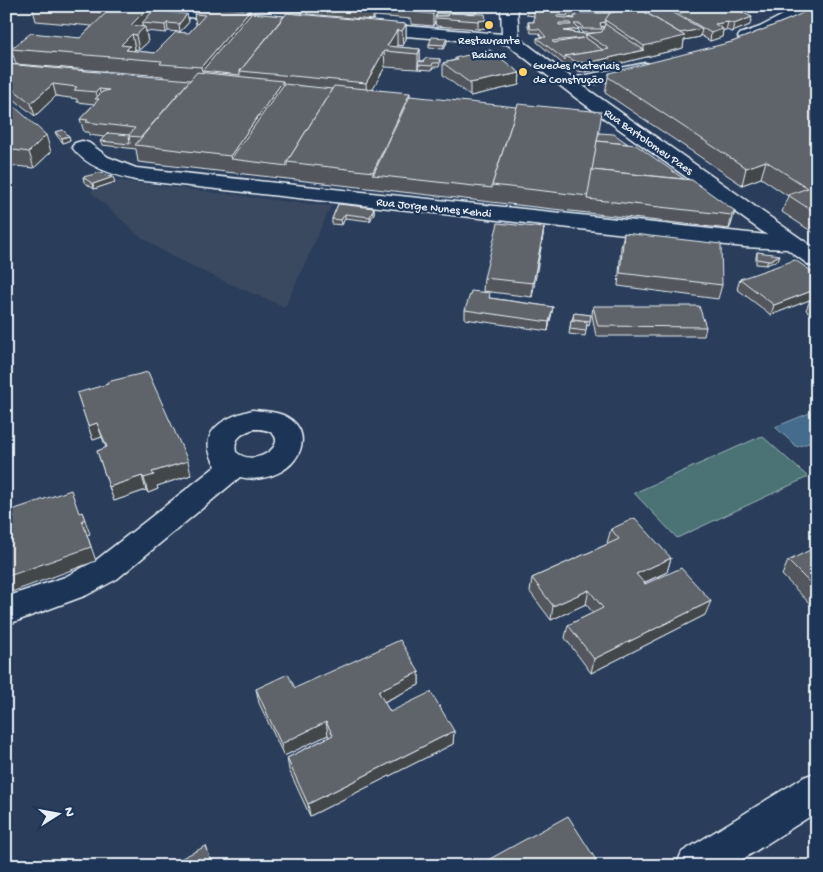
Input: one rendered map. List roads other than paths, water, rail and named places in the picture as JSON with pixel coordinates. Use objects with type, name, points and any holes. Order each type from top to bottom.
[{"type":"street","points":[[122,6],[247,18]]},
{"type":"street","points":[[353,27],[512,40],[509,29],[509,6]]},
{"type":"street","points":[[730,43],[766,30],[812,6]]},
{"type":"street","name":"Rua Bartolomeu Paes","points":[[512,40],[568,84],[817,260]]},
{"type":"street","points":[[568,84],[658,65]]},
{"type":"street","name":"Rua Jorge Nunes Kehdi","points":[[82,147],[96,160],[112,168],[135,174],[715,237],[793,243]]},
{"type":"street","points":[[6,611],[76,586],[106,570],[236,466]]},
{"type":"street","points":[[696,866],[817,790]]},
{"type":"place","name":"Restaurante Baiana","points":[[489,25]]},
{"type":"place","name":"Guedes Materiais de Construção","points":[[523,72]]}]
